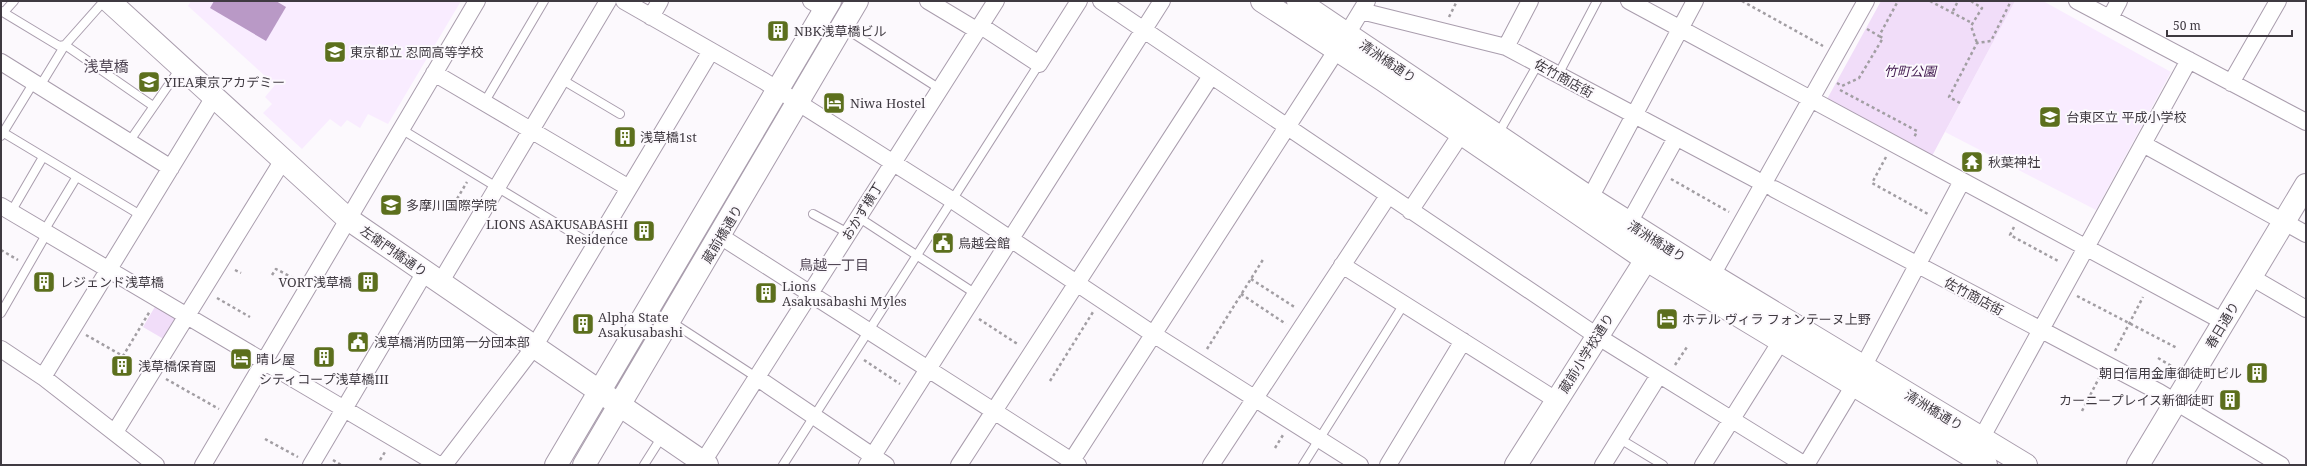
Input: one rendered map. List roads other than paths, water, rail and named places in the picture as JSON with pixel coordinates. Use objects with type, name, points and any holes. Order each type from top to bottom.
[{"type":"street","name":"左衛門橋通り","points":[[109,1],[348,219],[704,464]]},
{"type":"street","points":[[203,465],[476,1]]},
{"type":"street","points":[[308,463],[433,277],[497,187],[608,1]]},
{"type":"street","points":[[624,1],[778,91],[952,200],[1153,334],[1360,465]]},
{"type":"street","points":[[651,16],[660,1]]},
{"type":"street","name":"蔵前橋通り","points":[[584,465],[798,104],[857,1]]},
{"type":"street","points":[[928,1],[1038,64],[1079,1]]},
{"type":"street","name":"おかず横丁","points":[[704,464],[756,377],[996,1]]},
{"type":"street","points":[[1100,1],[1286,128],[1597,336],[1730,420],[1805,465],[1858,376],[1962,181]]},
{"type":"street","points":[[756,377],[814,416],[875,462],[928,369],[1162,1]]},
{"type":"street","name":"清洲橋通り","points":[[1262,1],[1342,42],[1497,135],[1590,198],[1712,275],[1976,456],[2026,465]]},
{"type":"street","name":"清洲橋通り","points":[[1298,1],[1342,42],[1461,134],[1645,259],[1781,341],[1858,376]]},
{"type":"street","points":[[1506,46],[1530,1]]},
{"type":"street","points":[[1629,1],[2224,322]]},
{"type":"street","points":[[1590,198],[1695,1]]},
{"type":"street","points":[[1701,294],[1866,1]]},
{"type":"street","points":[[2077,1],[2306,122]]},
{"type":"street","points":[[2110,18],[2119,1]]},
{"type":"street","points":[[2231,83],[2278,1]]},
{"type":"street","name":"蔵前橋通り","points":[[556,465],[601,393],[778,91],[822,4]]},
{"type":"street","points":[[720,236],[994,411],[1072,464],[1153,334],[1364,6]]},
{"type":"street","name":"佐竹商店街","points":[[1364,6],[1506,46],[1634,116],[1755,179]]},
{"type":"street","points":[[444,465],[534,347],[711,51]]},
{"type":"street","points":[[1976,456],[2064,289],[2189,60]]},
{"type":"street","points":[[1,62],[171,168]]},
{"type":"street","points":[[434,73],[629,188]]},
{"type":"street","points":[[959,465],[1211,76]]},
{"type":"street","points":[[43,377],[214,97]]},
{"type":"street","points":[[1410,211],[1461,134]]},
{"type":"street","points":[[1629,223],[1676,138]]},
{"type":"street","points":[[2143,144],[2306,234]]},
{"type":"street","points":[[115,432],[283,160]]},
{"type":"street","name":"春日通り","points":[[2138,465],[2306,185]]},
{"type":"street","name":"佐竹商店街","points":[[1774,189],[2175,403],[2281,465]]},
{"type":"street","points":[[1211,465],[1388,196]]},
{"type":"street","points":[[6,209],[439,465]]},
{"type":"street","name":"蔵前小学校通り","points":[[1516,465],[1645,259],[1658,241]]},
{"type":"street","points":[[1342,265],[1556,400]]},
{"type":"street","points":[[2251,277],[2306,309]]},
{"type":"street","points":[[1702,465],[1781,341]]},
{"type":"street","points":[[1388,465],[1463,342]]},
{"type":"street","points":[[5,357],[43,377],[156,465]]},
{"type":"street","points":[[1603,465],[1663,378]]},
{"type":"lane","points":[[14,1],[2,11],[59,46],[65,45],[153,106]]},
{"type":"lane","points":[[104,1],[65,45],[2,135],[43,157],[142,216]]},
{"type":"lane","points":[[484,103],[544,1]]},
{"type":"lane","points":[[1558,75],[1597,1]]},
{"type":"lane","points":[[843,27],[940,89]]},
{"type":"lane","points":[[783,465],[1038,64]]},
{"type":"lane","points":[[1497,135],[1538,64]]},
{"type":"lane","points":[[129,142],[181,67]]},
{"type":"lane","points":[[561,79],[620,114]]},
{"type":"lane","points":[[401,129],[594,246]]},
{"type":"lane","points":[[6,209],[43,157]]},
{"type":"lane","points":[[1,313],[47,233],[47,226],[76,178]]},
{"type":"lane","points":[[813,214],[848,233]]},
{"type":"lane","points":[[858,217],[976,294]]},
{"type":"lane","points":[[1303,465],[1404,304]]},
{"type":"lane","points":[[670,321],[756,377]]},
{"type":"lane","points":[[644,465],[663,435]]},
{"type":"lane","points":[[1620,439],[1663,465]]},
{"type":"place","name":"NBK浅草橋ビル","points":[[778,31]]},
{"type":"place","name":"東京都立 忍岡高等学校","points":[[335,52]]},
{"type":"place","name":"YIEA東京アカデミー","points":[[149,82]]},
{"type":"place","name":"Niwa Hostel","points":[[834,103]]},
{"type":"place","name":"台東区立 平成小学校","points":[[2050,117]]},
{"type":"place","name":"浅草橋1st","points":[[625,137]]},
{"type":"place","name":"秋葉神社","points":[[1972,162]]},
{"type":"place","name":"多摩川国際学院","points":[[391,205]]},
{"type":"place","name":"LIONS ASAKUSABASHI Residence","points":[[644,231]]},
{"type":"place","name":"鳥越会館","points":[[943,243]]},
{"type":"place","name":"レジェンド浅草橋","points":[[44,282]]},
{"type":"place","name":"VORT浅草橋","points":[[368,282]]},
{"type":"place","name":"Lions Asakusabashi Myles","points":[[766,293]]},
{"type":"place","name":"ホテル ヴィラ フォンテーヌ上野","points":[[1667,319]]},
{"type":"place","name":"Alpha State Asakusabashi","points":[[583,324]]},
{"type":"place","name":"浅草橋消防団第一分団本部","points":[[358,342]]},
{"type":"place","name":"シティコープ浅草橋III","points":[[324,357]]},
{"type":"place","name":"晴レ屋","points":[[241,359]]},
{"type":"place","name":"浅草橋保育園","points":[[122,366]]},
{"type":"place","name":"朝日信用金庫御徒町ビル","points":[[2257,373]]},
{"type":"place","name":"カーニープレイス新御徒町","points":[[2230,400]]},
{"type":"district","name":"浅草橋","points":[[106,67]]},
{"type":"district","name":"鳥越一丁目","points":[[834,265]]},
{"type":"park label","name":"竹町公園","points":[[1910,71]]}]
